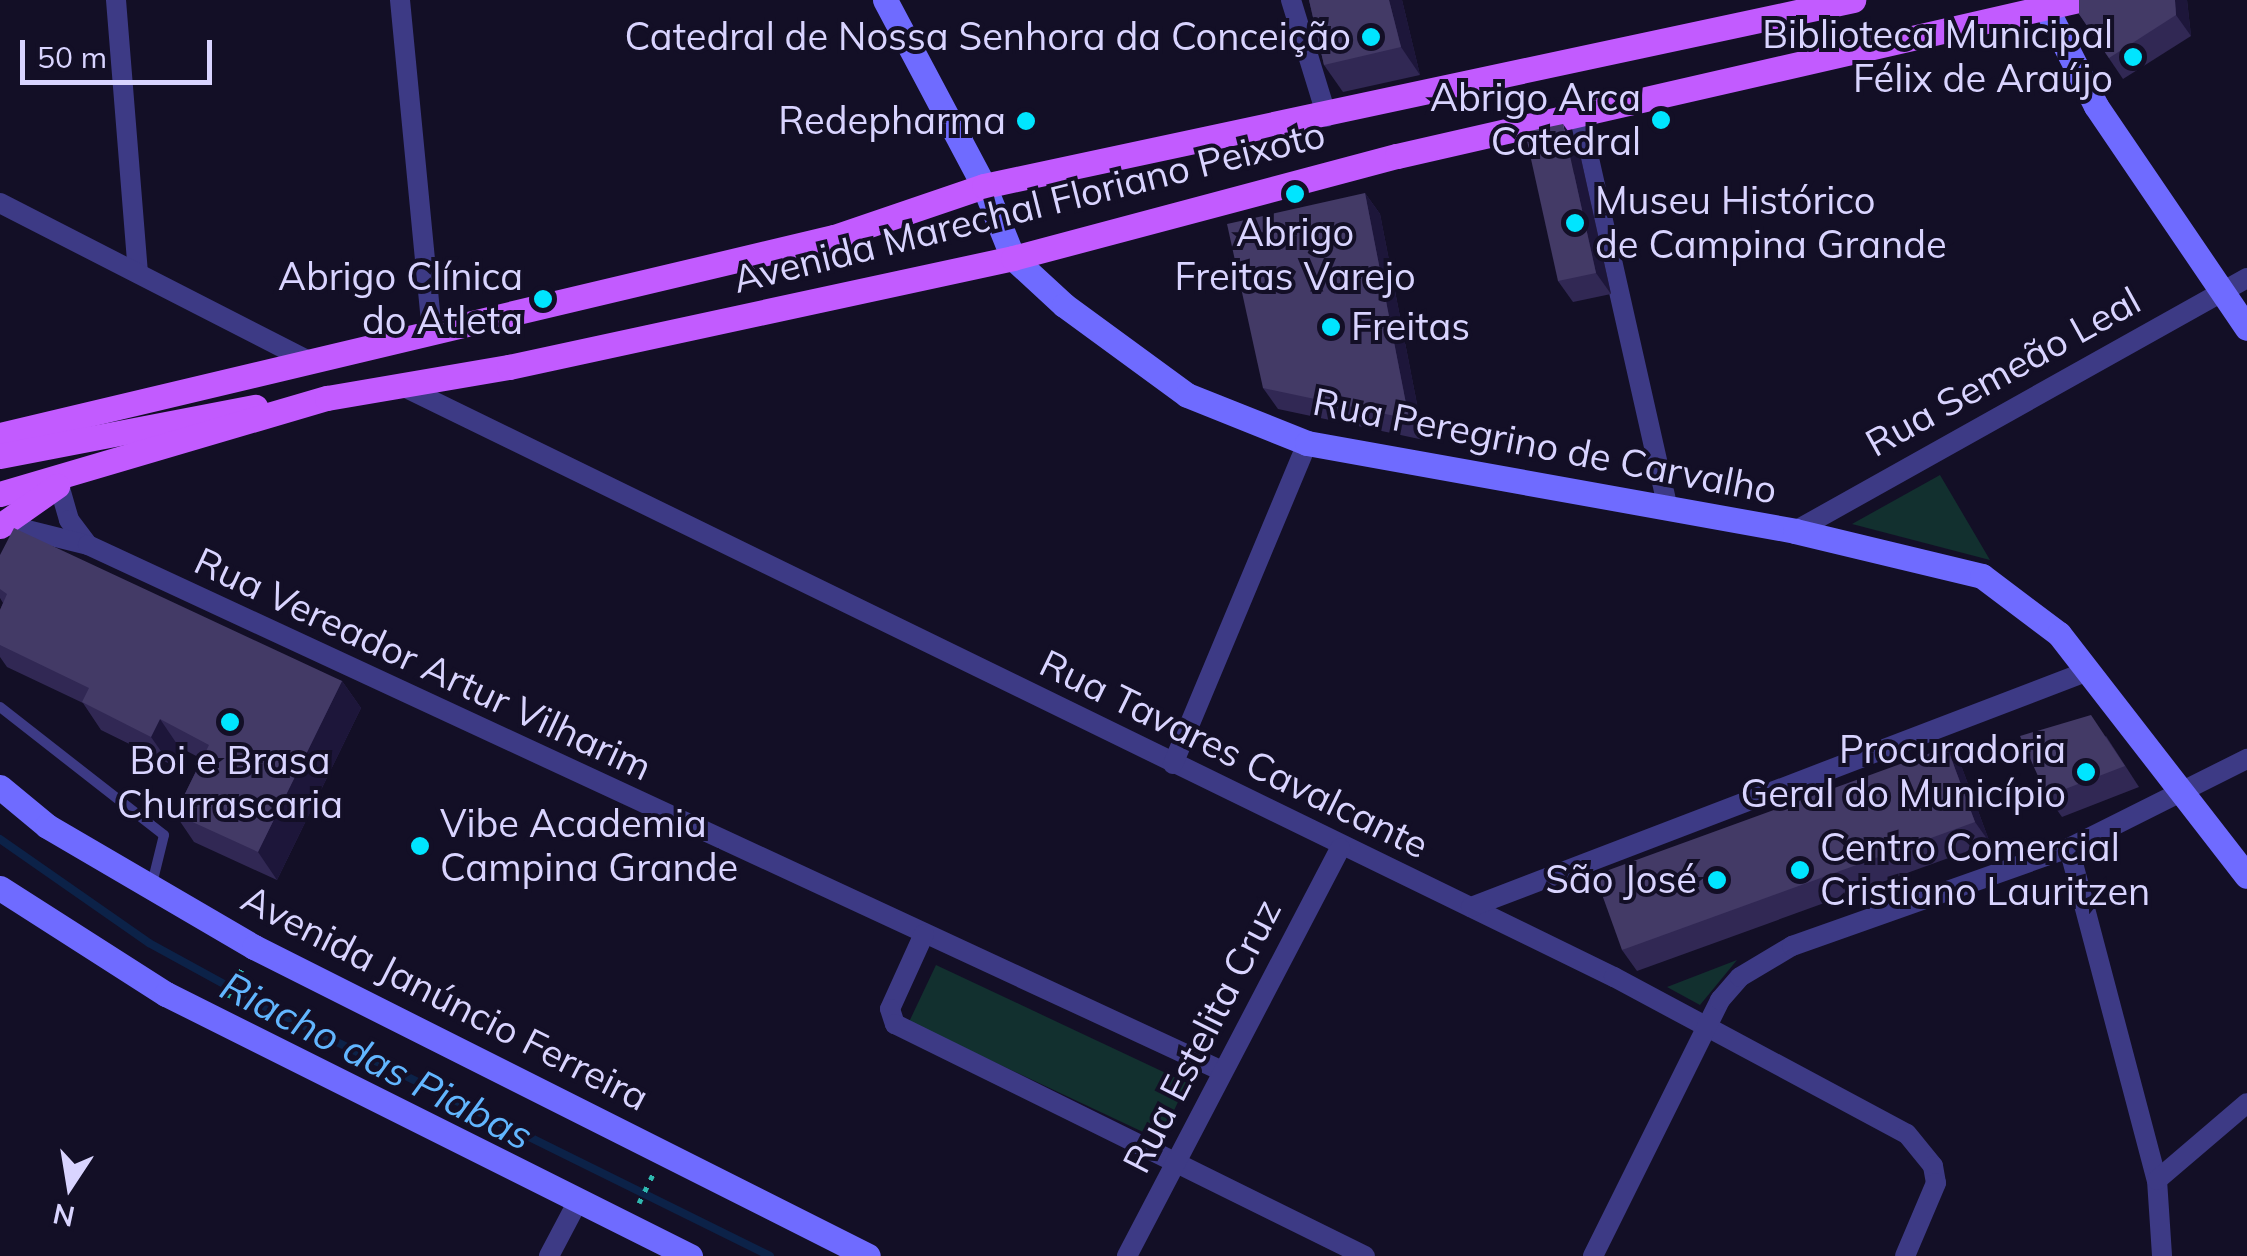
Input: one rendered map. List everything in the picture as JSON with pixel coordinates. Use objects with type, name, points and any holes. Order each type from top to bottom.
[{"type":"main road","name":"Rua Peregrino de Carvalho","points":[[885,0],[984,186],[1014,258],[1064,306],[1187,395],[1307,443],[1795,531],[1982,576],[2024,601],[2088,672],[2247,876]]},
{"type":"main road","name":"Avenida Marechal Floriano Peixoto","points":[[0,435],[834,237],[984,186],[1327,117],[1853,0]]},
{"type":"main road","name":"Avenida Marechal Floriano Peixoto","points":[[0,494],[63,482],[327,398],[1014,258],[1579,114],[2044,4],[2078,0]]},
{"type":"main road","points":[[2044,4],[2096,106],[2236,284],[2247,328]]},
{"type":"main road","points":[[0,456],[190,418],[327,398]]},
{"type":"main road","points":[[1,525],[63,482]]},
{"type":"main road","name":"Avenida Janúncio Ferreira","points":[[0,787],[47,826],[254,946],[868,1256]]},
{"type":"main road","points":[[0,888],[166,994],[690,1256]]},
{"type":"street","points":[[116,0],[138,273]]},
{"type":"street","points":[[400,0],[432,332]]},
{"type":"street","points":[[1291,0],[1327,117]]},
{"type":"street","points":[[1579,114],[1667,506]]},
{"type":"street","points":[[0,203],[311,362]]},
{"type":"street","name":"Rua Semeão Leal","points":[[1795,531],[2236,284]]},
{"type":"street","name":"Rua Tavares Cavalcante","points":[[400,385],[1340,848],[1472,907],[1707,1026],[1906,1134],[1924,1150],[1933,1166],[1934,1198],[1905,1256]]},
{"type":"street","points":[[1172,764],[1307,443]]},
{"type":"street","points":[[63,482],[69,520],[88,545]]},
{"type":"street","name":"Rua Vereador Artur Vilharim","points":[[1,525],[38,546],[88,545],[1220,1070]]},
{"type":"street","points":[[1472,907],[2088,672]]},
{"type":"street","points":[[1592,1256],[1707,1026],[1740,977],[1770,956],[2069,848],[2247,759]]},
{"type":"street","name":"Rua Estelita Cruz","points":[[1127,1256],[1220,1070],[1340,848]]},
{"type":"street","points":[[2069,848],[2157,1180],[2162,1256]]},
{"type":"street","points":[[924,934],[890,1009],[894,1024],[1365,1256]]},
{"type":"street","points":[[2157,1180],[2247,1103]]},
{"type":"street","points":[[550,1256],[578,1201]]},
{"type":"lane","points":[[0,707],[164,835],[150,886]]},
{"type":"path","points":[[225,1000],[242,970]]},
{"type":"path","points":[[637,1208],[651,1178]]},
{"type":"green space","points":[[1940,475],[1990,560],[1852,524]]},
{"type":"green space","points":[[1737,960],[1700,1005],[1667,987]]},
{"type":"green space","points":[[936,965],[1187,1083],[1160,1140],[909,1022]]},
{"type":"building","points":[[1309,0],[1389,0],[1401,47],[1324,65]]},
{"type":"building","points":[[2079,0],[2175,0],[2176,15],[2109,58],[2079,14]]},
{"type":"building","name":"Museu Histórico de Campina Grande","points":[[1563,124],[1596,273],[1558,281],[1525,132]]},
{"type":"building","name":"Freitas","points":[[1365,193],[1409,419],[1263,388],[1227,224]]},
{"type":"building","name":"Boi e Brasa Churrascaria","points":[[14,528],[342,681],[258,852],[175,814],[209,745],[160,719],[151,737],[82,702],[89,688],[0,645],[0,610],[7,594],[0,589],[0,555]]},
{"type":"building","points":[[2091,715],[2125,766],[2047,796],[2020,736]]},
{"type":"building","name":"Centro Comercial Cristiano Lauritzen","points":[[1947,747],[1975,822],[1622,950],[1595,875]]},
{"type":"waterway","name":"Riacho das Piabas","points":[[0,839],[149,943],[266,1007],[770,1256]]},
{"type":"place","name":"Catedral de Nossa Senhora da Conceição","points":[[1371,37]]},
{"type":"place","name":"Biblioteca Municipal Félix de Araújo","points":[[2133,57]]},
{"type":"place","name":"Abrigo Arca Catedral","points":[[1661,120]]},
{"type":"place","name":"Redepharma","points":[[1026,121]]},
{"type":"place","name":"Abrigo Freitas Varejo","points":[[1295,194]]},
{"type":"place","name":"Museu Histórico de Campina Grande","points":[[1575,223]]},
{"type":"place","name":"Abrigo Clínica do Atleta","points":[[543,299]]},
{"type":"place","name":"Freitas","points":[[1331,327]]},
{"type":"place","name":"Boi e Brasa Churrascaria","points":[[230,722]]},
{"type":"place","name":"Procuradoria Geral do Município","points":[[2086,772]]},
{"type":"place","name":"Vibe Academia Campina Grande","points":[[420,846]]},
{"type":"place","name":"Centro Comercial Cristiano Lauritzen","points":[[1800,870]]},
{"type":"place","name":"São José","points":[[1717,880]]}]
